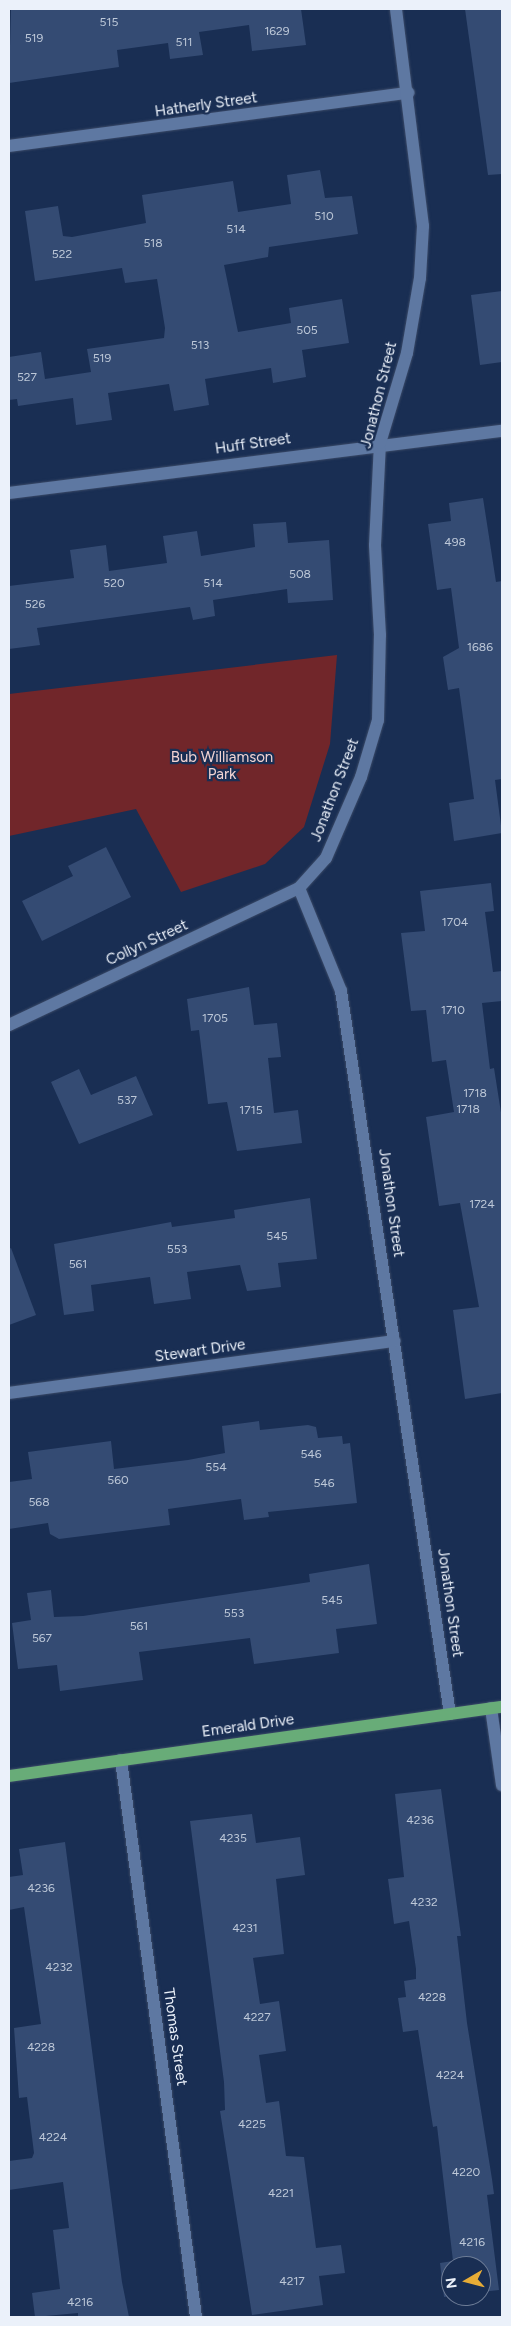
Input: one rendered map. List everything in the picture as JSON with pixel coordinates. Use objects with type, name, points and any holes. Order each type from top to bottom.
[{"type":"main road","name":"Emerald Drive","points":[[9,1776],[497,1708]]},
{"type":"street","name":"Jonathon Street","points":[[396,9],[408,93],[422,226],[420,278],[407,353],[380,443],[375,545],[380,635],[378,720],[361,777],[326,858],[299,888],[341,991],[450,1714]]},
{"type":"street","name":"Hatherly Street","points":[[9,146],[408,93]]},
{"type":"street","name":"Huff Street","points":[[9,493],[380,443],[502,431]]},
{"type":"street","name":"Collyn Street","points":[[9,1025],[299,888]]},
{"type":"street","name":"Stewart Drive","points":[[9,1393],[395,1341]]},
{"type":"street","points":[[497,1708],[502,1785]]},
{"type":"street","name":"Thomas Street","points":[[121,1760],[196,2317]]},
{"type":"green space","name":"Bub Williamson Park","points":[[337,655],[330,744],[304,827],[265,864],[181,892],[136,809],[9,836],[9,694]]},
{"type":"building","points":[[11,9],[301,9],[306,45],[252,51],[249,25],[199,32],[203,55],[170,59],[168,43],[117,50],[119,67],[9,83]]},
{"type":"building","points":[[465,9],[502,9],[502,174],[488,175]]},
{"type":"building","points":[[320,170],[325,198],[352,196],[358,234],[269,247],[268,257],[224,265],[238,332],[291,323],[289,308],[342,299],[349,343],[302,350],[306,377],[273,383],[271,368],[205,379],[209,405],[174,411],[169,384],[108,393],[112,420],[76,425],[73,398],[18,406],[17,399],[9,400],[9,357],[41,352],[45,379],[91,372],[87,349],[164,338],[165,328],[157,279],[125,283],[122,268],[35,281],[25,211],[58,206],[63,236],[72,237],[146,223],[142,195],[233,181],[238,212],[291,204],[287,175]]},
{"type":"building","points":[[502,291],[502,362],[480,365],[471,295]]},
{"type":"building","points":[[483,498],[496,582],[502,581],[502,779],[495,780],[502,833],[454,841],[449,803],[474,799],[459,688],[448,690],[443,657],[459,648],[451,588],[437,590],[428,524],[451,521],[449,503]]},
{"type":"building","points":[[286,522],[288,543],[329,540],[333,600],[288,603],[287,589],[213,600],[215,616],[193,620],[190,607],[37,628],[40,645],[9,649],[9,586],[74,578],[70,550],[106,545],[109,571],[167,563],[163,536],[197,531],[201,556],[255,547],[253,524]]},
{"type":"building","points":[[106,847],[131,897],[42,941],[22,901],[73,876],[68,866]]},
{"type":"building","points":[[491,883],[494,911],[485,912],[493,972],[502,971],[502,1001],[482,1003],[490,1069],[494,1068],[502,1119],[502,1393],[465,1399],[453,1310],[479,1307],[460,1203],[439,1206],[426,1117],[454,1112],[446,1060],[432,1062],[426,1010],[411,1011],[401,933],[425,931],[420,891]]},
{"type":"building","points":[[249,987],[254,1025],[277,1023],[281,1057],[268,1058],[274,1113],[298,1110],[302,1143],[237,1151],[227,1102],[208,1104],[199,1030],[191,1031],[187,999]]},
{"type":"building","points":[[79,1069],[91,1095],[136,1076],[153,1115],[79,1144],[51,1082]]},
{"type":"building","points":[[310,1198],[317,1259],[278,1263],[281,1287],[247,1291],[240,1265],[187,1272],[191,1299],[154,1304],[150,1277],[91,1285],[94,1311],[64,1315],[54,1244],[171,1222],[172,1227],[235,1218],[234,1210]]},
{"type":"building","points":[[11,1248],[36,1315],[9,1325],[9,1249]]},
{"type":"building","points":[[259,1421],[260,1430],[308,1425],[316,1427],[318,1438],[342,1436],[343,1444],[350,1443],[357,1503],[268,1512],[269,1517],[244,1520],[241,1499],[168,1509],[170,1525],[59,1539],[50,1534],[48,1523],[9,1529],[9,1482],[32,1479],[28,1452],[111,1441],[114,1469],[188,1460],[225,1453],[222,1426]]},
{"type":"building","points":[[369,1564],[377,1624],[336,1629],[339,1653],[254,1664],[250,1638],[139,1652],[143,1680],[60,1691],[57,1665],[18,1669],[12,1623],[31,1620],[27,1593],[51,1590],[54,1617],[83,1616],[310,1582],[309,1574]]},
{"type":"building","points":[[441,1789],[461,1936],[457,1936],[467,2023],[494,2194],[487,2195],[499,2290],[491,2291],[491,2256],[452,2256],[437,2126],[433,2127],[418,2030],[403,2032],[398,1998],[406,1997],[404,1981],[416,1979],[416,1969],[409,1921],[394,1924],[388,1879],[404,1877],[395,1794]]},
{"type":"building","points":[[252,1814],[256,1843],[300,1837],[305,1875],[276,1879],[284,1954],[253,1958],[260,2004],[279,2001],[286,2051],[259,2055],[266,2103],[279,2101],[286,2156],[304,2157],[316,2248],[341,2245],[345,2273],[319,2276],[323,2305],[252,2315],[220,2111],[225,2110],[224,2082],[190,1821]]},
{"type":"building","points":[[65,1842],[122,2282],[129,2317],[78,2317],[78,2313],[35,2317],[32,2293],[60,2289],[53,2230],[69,2228],[63,2182],[9,2190],[9,2161],[32,2158],[34,2153],[27,2097],[19,2098],[14,2028],[41,2024],[24,1907],[9,1910],[9,1877],[23,1875],[19,1849]]}]
